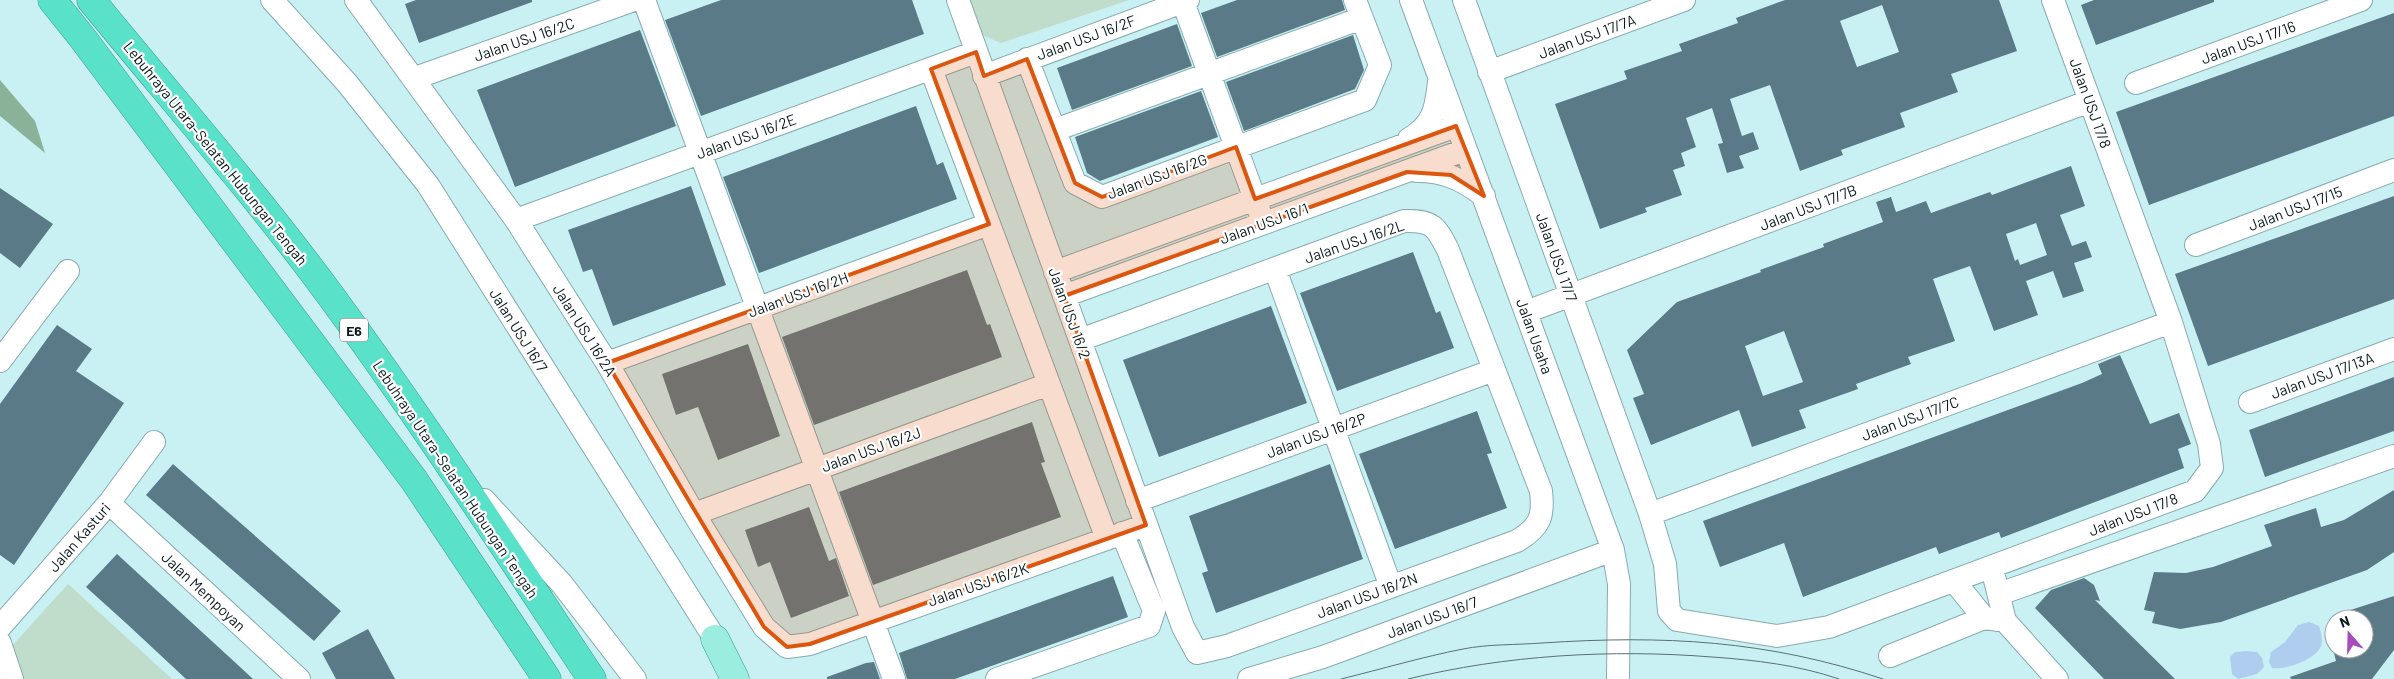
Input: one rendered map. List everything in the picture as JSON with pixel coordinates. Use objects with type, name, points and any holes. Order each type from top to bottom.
[{"type":"highway","points":[[52,0],[414,480],[547,679]]},
{"type":"highway","name":"Lebuhraya Utara–Selatan Hubungan Tengah","points":[[91,0],[266,210],[320,282],[442,455],[592,679]]},
{"type":"main road","points":[[714,639],[735,679]]},
{"type":"street","name":"Jalan USJ 16/7","points":[[272,0],[347,83],[428,185],[741,679]]},
{"type":"street","name":"Jalan USJ 16/2A","points":[[356,0],[415,78],[516,220],[607,363],[694,514],[764,627],[787,647],[810,644]]},
{"type":"street","name":"Jalan USJ 16/2C","points":[[415,78],[634,0]]},
{"type":"street","points":[[644,0],[894,679]]},
{"type":"street","name":"Jalan USJ 16/2","points":[[958,0],[1183,626]]},
{"type":"street","name":"Jalan Usaha","points":[[1411,0],[1613,550],[1619,584],[1618,679]]},
{"type":"street","name":"Jalan USJ 17/7","points":[[1464,0],[1650,514]]},
{"type":"street","name":"Jalan USJ 17/7A","points":[[1489,72],[1684,0]]},
{"type":"street","name":"Jalan USJ 17/8","points":[[1650,514],[1665,564],[1669,611],[1677,620],[1777,636],[1829,627],[2195,491],[2212,468],[2210,444],[2170,322],[2052,0]]},
{"type":"street","name":"Jalan USJ 17/16","points":[[2136,83],[2361,0]]},
{"type":"street","points":[[1186,1],[1209,73],[1264,224]]},
{"type":"street","name":"Jalan USJ 16/2F","points":[[984,76],[1186,1]]},
{"type":"street","points":[[1055,130],[1209,73],[1358,9]]},
{"type":"street","name":"Jalan USJ 16/2G","points":[[1027,59],[1075,183],[1102,197],[1365,100],[1380,64],[1358,9]]},
{"type":"street","name":"Jalan USJ 16/2E","points":[[516,220],[976,52]]},
{"type":"street","points":[[931,69],[1049,384],[1115,536],[1154,611],[1149,626],[997,679]]},
{"type":"street","points":[[1394,149],[1414,136],[1436,111],[1439,78]]},
{"type":"street","name":"Jalan USJ 17/7B","points":[[1526,312],[2090,101]]},
{"type":"street","name":"Jalan USJ 16/1","points":[[1055,272],[1456,126]]},
{"type":"street","name":"Jalan USJ 16/1","points":[[1064,296],[1465,150]]},
{"type":"street","name":"Jalan USJ 17/15","points":[[2196,245],[2394,170]]},
{"type":"street","points":[[1407,172],[1435,171],[1451,175],[1469,184],[1484,196]]},
{"type":"street","name":"Jalan USJ 16/2L","points":[[1080,340],[1404,221],[1423,220],[1437,229],[1448,250],[1541,491],[1542,502]]},
{"type":"street","name":"Jalan USJ 16/2H","points":[[607,363],[990,224]]},
{"type":"street","points":[[1275,269],[1391,587]]},
{"type":"street","points":[[0,361],[68,271]]},
{"type":"street","name":"Jalan USJ 17/7C","points":[[1650,514],[2170,322]]},
{"type":"street","name":"Jalan USJ 17/13A","points":[[2250,402],[2394,349]]},
{"type":"street","name":"Jalan USJ 16/2P","points":[[1137,501],[1494,370]]},
{"type":"street","name":"Jalan USJ 16/2J","points":[[694,514],[1049,384]]},
{"type":"street","name":"Jalan Kasturi","points":[[0,627],[110,503],[154,442]]},
{"type":"street","points":[[442,455],[562,584],[635,679]]},
{"type":"street","points":[[1999,594],[2394,456]]},
{"type":"street","name":"Jalan USJ 16/2N","points":[[1183,626],[1197,653],[1227,646],[1517,541],[1538,526],[1542,502]]},
{"type":"street","name":"Jalan Mempoyan","points":[[110,503],[299,679]]},
{"type":"street","name":"Jalan USJ 16/2K","points":[[810,644],[1146,525]]},
{"type":"street","name":"Jalan USJ 16/7","points":[[1249,679],[1323,657],[1613,550]]},
{"type":"street","points":[[1991,568],[1999,594],[1995,620]]},
{"type":"street","points":[[1954,581],[2056,679]]},
{"type":"street","points":[[1890,656],[1995,620]]},
{"type":"street","points":[[0,643],[12,679]]},
{"type":"highlighted area","points":[[976,52],[984,76],[1027,59],[1075,183],[1102,197],[1236,147],[1255,199],[1456,126],[1484,196],[1451,175],[1407,172],[1064,296],[1146,525],[810,644],[787,647],[764,627],[607,363],[989,224],[931,69]]},
{"type":"green space","points":[[966,0],[1129,0],[1001,43],[977,33]]},
{"type":"green space","points":[[0,80],[35,121],[45,153],[0,116]]},
{"type":"green space","points":[[68,584],[172,679],[23,679],[11,647]]},
{"type":"water","points":[[2309,622],[2319,626],[2322,641],[2318,651],[2307,660],[2292,666],[2272,668],[2269,662],[2271,652],[2285,642],[2298,625]]},
{"type":"water","points":[[2235,652],[2257,652],[2262,658],[2264,667],[2257,674],[2238,679],[2232,674],[2230,657]]},
{"type":"building","points":[[416,0],[532,0],[532,2],[419,43],[405,4]]},
{"type":"building","points":[[721,0],[912,0],[924,34],[701,116],[665,20]]},
{"type":"building","points":[[1237,0],[1342,0],[1345,10],[1217,57],[1201,13]]},
{"type":"building","points":[[1785,0],[1999,0],[2017,51],[1951,74],[1958,92],[1900,113],[1905,127],[1841,150],[1843,155],[1800,171],[1770,85],[1730,99],[1742,136],[1753,132],[1759,149],[1739,156],[1744,168],[1727,173],[1718,144],[1723,143],[1712,108],[1686,118],[1696,147],[1681,153],[1685,166],[1673,170],[1682,195],[1645,208],[1647,212],[1600,229],[1555,104],[1627,79],[1624,71],[1682,51],[1679,44],[1738,23],[1736,18]],"holes":[[[1882,5],[1899,52],[1857,67],[1840,21]]]},
{"type":"building","points":[[2094,0],[2214,0],[2214,2],[2096,45],[2081,5]]},
{"type":"building","points":[[2394,13],[2394,116],[2149,205],[2116,112]]},
{"type":"building","points":[[1177,24],[1192,66],[1072,110],[1057,68]]},
{"type":"building","points":[[640,30],[676,126],[515,187],[477,90]]},
{"type":"building","points":[[1353,35],[1364,70],[1355,89],[1244,131],[1226,82]]},
{"type":"building","points":[[1201,91],[1218,137],[1100,181],[1087,173],[1075,137]]},
{"type":"building","points":[[916,106],[937,165],[943,162],[957,199],[759,273],[723,177]]},
{"type":"building","points":[[2071,166],[2085,206],[2060,215],[2072,246],[2086,241],[2092,257],[2074,263],[2084,291],[2063,298],[2053,271],[2026,281],[2038,315],[1994,331],[1970,266],[1933,279],[1955,341],[1908,357],[1911,364],[1856,384],[1858,389],[1799,410],[1806,428],[1752,447],[1739,410],[1651,445],[1633,398],[1644,394],[1627,350],[1677,302],[1761,272],[1760,270],[1824,247],[1823,244],[1883,222],[1876,202],[1891,197],[1896,212],[1926,201],[1931,213],[1990,192],[1992,195]],"holes":[[[2036,223],[2047,255],[2020,265],[2018,259],[2015,261],[2006,234]],[[1784,331],[1803,382],[1763,396],[1745,346]]]},
{"type":"building","points":[[691,186],[726,285],[613,326],[592,269],[583,272],[568,230]]},
{"type":"building","points":[[0,188],[53,224],[20,268],[0,253]]},
{"type":"building","points":[[2394,196],[2394,299],[2208,366],[2175,274]]},
{"type":"building","points":[[1413,252],[1436,313],[1440,311],[1454,348],[1337,391],[1300,293]]},
{"type":"building","points":[[967,270],[987,325],[990,324],[1002,357],[814,425],[782,337]]},
{"type":"building","points":[[1271,306],[1307,403],[1159,457],[1123,360]]},
{"type":"building","points":[[57,325],[92,349],[76,371],[124,403],[14,565],[0,555],[0,404]]},
{"type":"building","points":[[748,344],[780,436],[718,460],[698,407],[676,415],[662,374]]},
{"type":"building","points":[[2120,355],[2150,424],[2179,413],[2191,444],[2178,449],[2184,468],[2001,538],[1999,532],[1939,554],[1936,547],[1803,597],[1784,543],[1720,567],[1703,521],[2082,383],[2102,374],[2098,364]]},
{"type":"building","points":[[2394,377],[2394,431],[2265,477],[2249,430]]},
{"type":"building","points":[[1477,411],[1492,453],[1487,454],[1507,508],[1395,549],[1359,454]]},
{"type":"building","points":[[1032,422],[1045,462],[1041,463],[1061,517],[873,585],[839,492]]},
{"type":"building","points":[[173,464],[341,611],[314,641],[146,495]]},
{"type":"building","points":[[1330,464],[1363,559],[1216,613],[1202,573],[1208,571],[1189,516]]},
{"type":"building","points":[[2394,490],[2394,552],[2367,570],[2221,622],[2180,629],[2152,623],[2155,612],[2144,610],[2154,572],[2186,573],[2213,567],[2272,546],[2264,525],[2316,508],[2321,527],[2344,520]]},
{"type":"building","points":[[809,507],[829,561],[836,558],[849,596],[791,618],[770,562],[758,567],[745,530]]},
{"type":"building","points":[[117,554],[253,679],[186,679],[86,587]]},
{"type":"building","points":[[1113,576],[1128,617],[955,679],[907,679],[899,653]]},
{"type":"building","points":[[2084,578],[2094,585],[2100,601],[2095,600],[2175,679],[2104,679],[2035,608],[2051,590]]},
{"type":"building","points":[[2394,596],[2394,650],[2372,679],[2291,679],[2290,677],[2336,661],[2336,659],[2374,659],[2374,609],[2354,609]]},
{"type":"building","points":[[368,629],[395,679],[336,679],[322,653]]},
{"type":"building","points":[[874,662],[880,679],[827,679],[827,677]]},
{"type":"tram line","points":[[1341,679],[1473,647],[1630,640],[1714,643],[1756,648],[1840,666],[1883,679]]},
{"type":"tram line","points":[[1408,679],[1483,664],[1521,659],[1597,654],[1712,657],[1792,667],[1839,679]]}]
